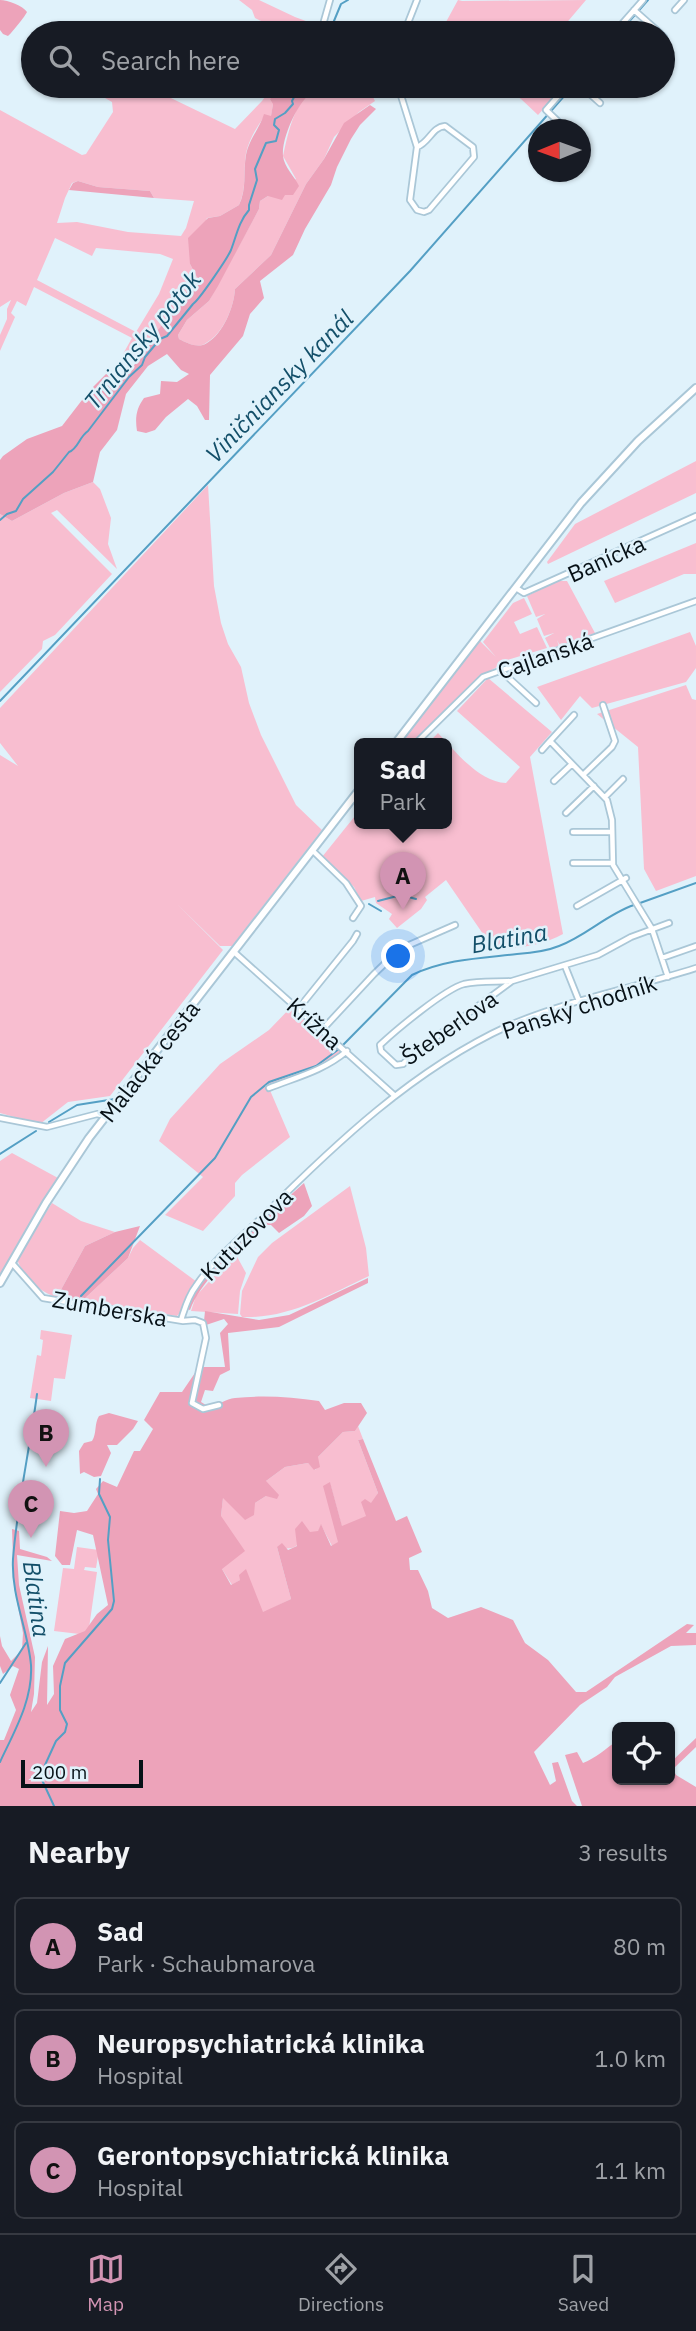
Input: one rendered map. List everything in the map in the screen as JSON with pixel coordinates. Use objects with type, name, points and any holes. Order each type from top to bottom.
[{"type":"main road","points":[[399,738],[602,479],[696,388]]},
{"type":"main road","points":[[312,850],[354,796]]},
{"type":"main road","name":"Malacká cesta","points":[[0,1283],[67,1170],[312,850]]},
{"type":"street","points":[[324,21],[330,0]]},
{"type":"street","points":[[409,21],[417,0]]},
{"type":"street","points":[[624,21],[643,0]]},
{"type":"street","points":[[675,10],[684,0]]},
{"type":"street","points":[[634,9],[647,21]]},
{"type":"street","points":[[402,98],[417,148],[410,200],[417,210],[424,212],[429,210],[465,168],[475,152],[473,147],[446,126],[437,128],[425,143],[417,148]]},
{"type":"street","points":[[555,119],[546,110],[556,98]]},
{"type":"street","points":[[594,98],[600,103]]},
{"type":"street","name":"Banícka","points":[[515,587],[524,593],[696,516]]},
{"type":"street","name":"Cajlanská","points":[[421,738],[483,677],[696,601]]},
{"type":"street","points":[[500,670],[536,703]]},
{"type":"street","points":[[583,775],[615,741],[603,705]]},
{"type":"street","points":[[542,750],[574,715]]},
{"type":"street","points":[[550,741],[605,797],[612,814],[612,863],[652,929],[668,977]]},
{"type":"street","points":[[554,782],[572,764]]},
{"type":"street","points":[[605,797],[623,779]]},
{"type":"street","points":[[566,813],[594,786]]},
{"type":"street","points":[[347,805],[354,800]]},
{"type":"street","points":[[573,832],[612,832]]},
{"type":"street","points":[[312,850],[346,883],[361,906],[353,918]]},
{"type":"street","points":[[573,863],[612,863]]},
{"type":"street","points":[[577,906],[624,879]]},
{"type":"street","name":"Šteberlova","points":[[513,981],[403,1064],[396,1065],[381,1051],[380,1045],[399,1028],[457,986],[513,981],[565,966],[598,955],[669,923]]},
{"type":"street","points":[[323,1030],[373,974],[400,949],[455,925]]},
{"type":"street","points":[[299,1008],[356,934]]},
{"type":"street","points":[[662,958],[696,946]]},
{"type":"street","name":"Krížna","points":[[233,951],[395,1096]]},
{"type":"street","points":[[565,966],[579,1002]]},
{"type":"street","name":"Panský chodník","points":[[395,1096],[450,1056],[510,1026],[579,1002],[696,968]]},
{"type":"street","points":[[496,982],[497,993]]},
{"type":"street","points":[[269,1088],[325,1068],[346,1051]]},
{"type":"street","name":"Kutuzovova","points":[[181,1320],[196,1285],[225,1254],[312,1169],[395,1096]]},
{"type":"street","points":[[0,1118],[47,1127],[97,1114],[106,1116]]},
{"type":"street","name":"Zumberska","points":[[12,1262],[43,1297],[181,1320]]},
{"type":"street","points":[[181,1320],[203,1323],[206,1329],[192,1403],[203,1409],[219,1405]]},
{"type":"shaded area","points":[[0,0],[15,4],[27,12],[8,36],[0,30]]},
{"type":"shaded area","points":[[239,0],[259,0],[306,21],[261,21],[255,18],[252,10]]},
{"type":"shaded area","points":[[458,0],[586,0],[568,21],[447,21]]},
{"type":"shaded area","points":[[105,98],[171,98],[235,129],[264,98],[280,98],[273,104],[271,117],[264,117],[251,139],[246,153],[244,186],[239,205],[220,216],[207,218],[190,264],[199,281],[193,288],[174,298],[176,307],[173,313],[136,363],[123,354],[132,338],[34,287],[26,306],[17,301],[11,313],[15,317],[0,351],[0,335],[11,300],[0,307],[0,110],[82,155],[86,154],[113,112],[112,102]],"holes":[[[78,181],[98,187],[150,191],[154,198],[194,201],[186,228],[181,236],[128,232],[77,222],[57,223],[72,183]],[[55,238],[92,256],[96,248],[160,254],[173,259],[159,294],[136,332],[37,280]]]},
{"type":"shaded area","points":[[305,98],[374,98],[375,101],[359,112],[334,137],[324,159],[306,184],[271,255],[235,289],[230,312],[218,333],[200,345],[179,339],[178,335],[187,320],[209,301],[259,209],[260,201],[296,179],[283,156]]},
{"type":"shaded area","points":[[305,98],[289,127],[283,148],[287,168],[299,186],[293,195],[285,195],[282,200],[268,196],[260,201],[259,209],[209,301],[187,320],[178,335],[179,339],[185,342],[204,345],[223,327],[230,312],[235,289],[271,255],[306,184],[344,123],[370,105],[376,109],[351,139],[331,185],[293,255],[260,281],[264,298],[250,314],[243,336],[210,375],[209,420],[205,420],[197,406],[188,399],[155,430],[146,433],[137,431],[137,414],[144,398],[160,394],[161,381],[177,382],[189,374],[181,370],[167,354],[148,366],[126,394],[117,430],[100,452],[93,482],[64,493],[12,521],[0,514],[0,460],[3,456],[27,439],[62,426],[106,374],[119,381],[136,363],[139,353],[173,313],[176,307],[174,299],[193,288],[199,281],[190,264],[188,238],[208,218],[220,216],[239,205],[243,193],[247,149],[264,114],[271,116],[273,104],[270,99]]},
{"type":"shaded area","points":[[520,98],[553,98],[538,115]]},
{"type":"shaded area","points":[[78,181],[98,187],[150,191],[154,198],[69,190],[73,183]]},
{"type":"shaded area","points":[[696,461],[696,493],[548,564],[575,524]]},
{"type":"shaded area","points":[[93,482],[100,489],[111,518],[108,544],[117,569],[57,510],[51,513],[112,574],[55,635],[43,641],[42,649],[0,692],[0,514],[12,521],[64,493]]},
{"type":"shaded area","points":[[208,485],[214,586],[221,623],[228,644],[241,667],[249,703],[261,735],[296,805],[322,830],[232,946],[220,946],[177,904],[223,950],[110,1096],[68,1102],[40,1124],[0,1113],[0,755],[18,766],[0,743],[0,708]]},
{"type":"shaded area","points":[[696,543],[696,574],[684,574],[615,603],[604,581]]},
{"type":"shaded area","points":[[558,581],[567,581],[595,633],[560,646],[557,640],[559,646],[550,648],[545,638],[554,633],[544,636],[537,619],[545,614],[536,617],[527,596]]},
{"type":"shaded area","points":[[524,598],[532,614],[514,622],[520,634],[537,627],[547,648],[501,662],[481,676],[418,738],[403,738],[480,641],[496,657],[483,642],[513,603]]},
{"type":"shaded area","points":[[690,632],[696,646],[696,668],[686,682],[592,708],[580,696],[561,720],[537,687]]},
{"type":"shaded area","points":[[488,678],[552,732],[530,757],[563,934],[555,938],[538,944],[494,950],[446,880],[425,897],[427,900],[421,909],[397,928],[389,919],[392,914],[376,903],[375,897],[361,901],[354,887],[322,857],[354,817],[354,829],[452,829],[452,748],[486,777],[506,783],[520,767],[457,711]]},
{"type":"shaded area","points":[[686,685],[692,699],[696,700],[696,876],[656,891],[644,869],[638,747],[597,714]]},
{"type":"shaded area","points":[[295,1003],[346,1051],[336,1060],[269,1088],[290,1137],[242,1175],[235,1183],[235,1196],[203,1231],[165,1215],[203,1177],[159,1141],[170,1119],[220,1064],[269,1030]]},
{"type":"shaded area","points":[[12,1153],[58,1178],[0,1275],[0,1161]]},
{"type":"shaded area","points":[[304,1183],[312,1206],[304,1216],[279,1233],[271,1225],[264,1225],[222,1264],[203,1287],[190,1310],[187,1309],[221,1260]]},
{"type":"shaded area","points":[[350,1186],[366,1248],[369,1276],[292,1310],[259,1317],[242,1317],[242,1291],[258,1257],[272,1243]]},
{"type":"shaded area","points":[[52,1203],[81,1221],[115,1232],[85,1246],[57,1297],[33,1283],[17,1259]]},
{"type":"shaded area","points":[[140,1226],[128,1258],[82,1301],[57,1297],[85,1246],[115,1232]]},
{"type":"shaded area","points":[[140,1240],[197,1282],[177,1316],[82,1301],[128,1258]]},
{"type":"shaded area","points":[[235,1253],[246,1273],[240,1291],[238,1314],[191,1311],[196,1296]]},
{"type":"shaded area","points":[[368,1278],[368,1283],[279,1327],[228,1333],[230,1370],[220,1375],[213,1391],[205,1390],[201,1402],[209,1407],[235,1398],[277,1397],[319,1401],[325,1410],[344,1403],[361,1403],[367,1413],[355,1431],[343,1432],[318,1457],[320,1467],[314,1470],[308,1463],[285,1467],[266,1481],[279,1495],[277,1499],[266,1496],[255,1503],[254,1515],[245,1520],[223,1498],[221,1516],[245,1551],[222,1569],[231,1585],[240,1580],[239,1575],[246,1569],[263,1612],[291,1599],[277,1547],[282,1543],[288,1550],[297,1546],[295,1529],[302,1521],[310,1532],[318,1531],[321,1524],[331,1546],[338,1542],[323,1486],[330,1482],[342,1526],[366,1516],[361,1502],[365,1499],[371,1503],[378,1493],[358,1440],[363,1439],[396,1521],[407,1516],[422,1552],[409,1558],[410,1570],[418,1570],[428,1591],[432,1608],[448,1618],[481,1607],[513,1620],[525,1643],[548,1660],[576,1692],[586,1692],[687,1624],[694,1625],[686,1633],[696,1633],[696,1645],[671,1646],[615,1677],[607,1687],[580,1705],[534,1752],[550,1785],[556,1781],[552,1763],[558,1762],[572,1801],[577,1806],[0,1806],[0,1740],[4,1740],[16,1710],[10,1695],[19,1669],[13,1666],[3,1674],[0,1666],[0,1636],[2,1646],[11,1661],[22,1650],[23,1633],[14,1586],[12,1529],[19,1531],[20,1549],[52,1561],[17,1555],[19,1585],[35,1657],[31,1712],[37,1703],[42,1662],[48,1646],[47,1705],[54,1694],[53,1666],[65,1639],[85,1631],[97,1614],[108,1605],[93,1535],[77,1530],[70,1565],[62,1565],[55,1556],[60,1511],[87,1511],[98,1494],[96,1489],[103,1481],[117,1487],[134,1451],[140,1451],[153,1429],[144,1420],[160,1392],[182,1392],[199,1367],[225,1367],[220,1333],[228,1324],[224,1319],[206,1325],[205,1311],[259,1320],[289,1315]]},
{"type":"shaded area","points":[[41,1330],[72,1335],[65,1379],[54,1378],[51,1401],[30,1398],[37,1355],[41,1356]]},
{"type":"shaded area","points":[[109,1413],[138,1421],[117,1445],[107,1445],[111,1453],[101,1476],[94,1477],[84,1472],[80,1474],[79,1451],[84,1443],[92,1441],[99,1416]]},
{"type":"shaded area","points":[[358,1426],[363,1439],[358,1440],[378,1493],[367,1516],[342,1527],[330,1483],[339,1542],[332,1546],[321,1525],[318,1532],[310,1532],[296,1546],[288,1549],[277,1547],[291,1599],[263,1613],[240,1580],[232,1585],[222,1569],[223,1497],[255,1503],[266,1496],[266,1481],[285,1467],[308,1463],[315,1470],[319,1466],[317,1458],[343,1432],[355,1431]]},
{"type":"shaded area","points":[[77,1547],[99,1550],[96,1568],[85,1567],[84,1570],[97,1572],[88,1635],[54,1631],[63,1568],[74,1569]]},
{"type":"shaded area","points":[[696,1738],[696,1747],[675,1767],[675,1758]]},
{"type":"shaded area","points":[[612,1745],[612,1785],[675,1785],[675,1773],[696,1787],[696,1806],[582,1806],[565,1755],[577,1752],[583,1763]]},
{"type":"waterway","name":"Trniansky potok","points":[[334,21],[341,4],[348,0]]},
{"type":"waterway","name":"Viničniansky kanál","points":[[630,21],[648,0]]},
{"type":"waterway","name":"Trniansky potok","points":[[0,520],[16,511],[23,499],[53,472],[129,377],[142,365],[145,357],[160,339],[167,336],[213,279],[231,250],[240,224],[249,210],[257,180],[255,169],[266,143],[276,141],[279,130],[274,125],[275,119],[293,104],[294,98]]},
{"type":"waterway","name":"Viničniansky kanál","points":[[0,701],[410,271],[562,98]]},
{"type":"waterway","name":"Blatina","points":[[640,903],[696,883]]},
{"type":"waterway","points":[[378,901],[401,895],[416,899]]},
{"type":"waterway","points":[[369,904],[381,911]]},
{"type":"waterway","name":"Blatina","points":[[343,1045],[412,975],[450,962],[554,948],[634,905]]},
{"type":"waterway","name":"Blatina","points":[[81,1296],[215,1158],[251,1097],[269,1082],[316,1066],[339,1049]]},
{"type":"waterway","points":[[49,1122],[77,1105],[115,1099]]},
{"type":"waterway","points":[[0,1154],[36,1131]]},
{"type":"waterway","name":"Blatina","points":[[0,1762],[22,1715],[31,1678],[13,1559],[37,1394]]},
{"type":"waterway","points":[[54,1806],[42,1780],[45,1765],[67,1724],[60,1710],[60,1686],[65,1663],[112,1609],[114,1601],[108,1540],[110,1517],[99,1494],[100,1479]]},
{"type":"waterway","points":[[0,1683],[26,1643]]},
{"type":"place","name":"Sad","points":[[403,910]]},
{"type":"place","name":"Neuropsychiatrická klinika","points":[[46,1467]]},
{"type":"place","name":"Gerontopsychiatrická klinika","points":[[31,1538]]}]
